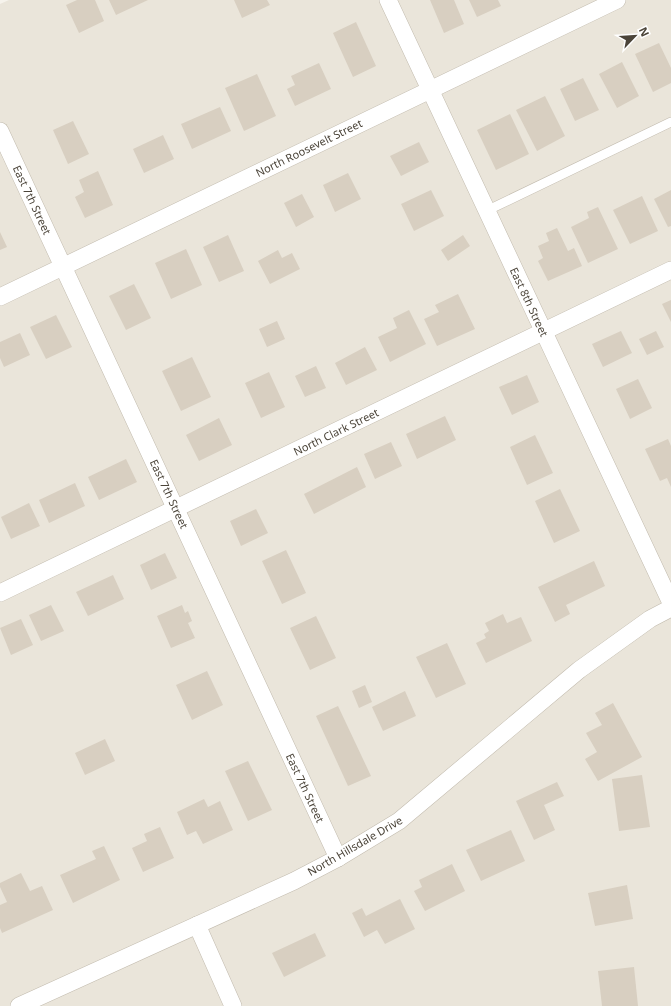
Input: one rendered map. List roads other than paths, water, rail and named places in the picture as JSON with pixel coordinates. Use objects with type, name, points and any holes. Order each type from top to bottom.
[{"type":"street","name":"East 8th Street","points":[[388,0],[542,332],[671,603]]},
{"type":"street","name":"North Roosevelt Street","points":[[0,297],[617,0]]},
{"type":"street","name":"East 7th Street","points":[[0,131],[338,858]]},
{"type":"street","name":"North Clark Street","points":[[0,593],[671,270]]},
{"type":"street","name":"North Hillsdale Drive","points":[[19,1006],[294,881],[338,858],[400,821],[579,670],[650,619],[671,608]]},
{"type":"street","points":[[197,925],[233,1006]]},
{"type":"lane","points":[[486,211],[671,122]]}]
